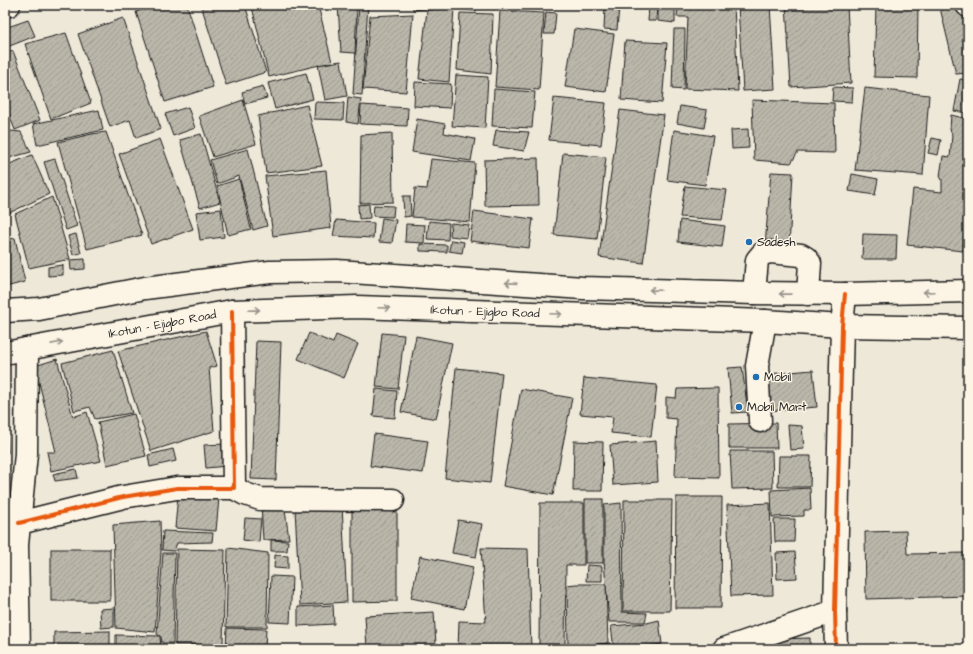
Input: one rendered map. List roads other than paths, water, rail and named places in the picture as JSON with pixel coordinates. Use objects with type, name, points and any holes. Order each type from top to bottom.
[{"type":"main road","points":[[5,6],[9,5]]},
{"type":"main road","points":[[754,293],[757,260],[762,254],[770,252],[802,255],[806,258],[810,263],[808,294]]},
{"type":"main road","points":[[5,311],[39,309],[145,288],[270,272],[337,271],[583,288],[754,293],[844,294],[968,291]]},
{"type":"main road","points":[[836,649],[835,611],[844,294]]},
{"type":"main road","name":"Ikotun - Ejigbo Road","points":[[5,354],[232,311],[356,307],[765,321],[842,326],[968,328]]},
{"type":"main road","points":[[232,311],[234,488]]},
{"type":"main road","points":[[760,421],[757,366],[765,321]]},
{"type":"main road","points":[[19,649],[11,548],[19,523],[26,454],[27,349]]},
{"type":"main road","points":[[19,523],[123,497],[177,488],[234,488],[245,494],[260,499],[393,500]]},
{"type":"main road","points":[[724,649],[835,611]]},
{"type":"place","name":"Sadesh","points":[[749,242]]},
{"type":"place","name":"Mobil","points":[[756,377]]},
{"type":"place","name":"Mobil Mart","points":[[739,407]]}]
